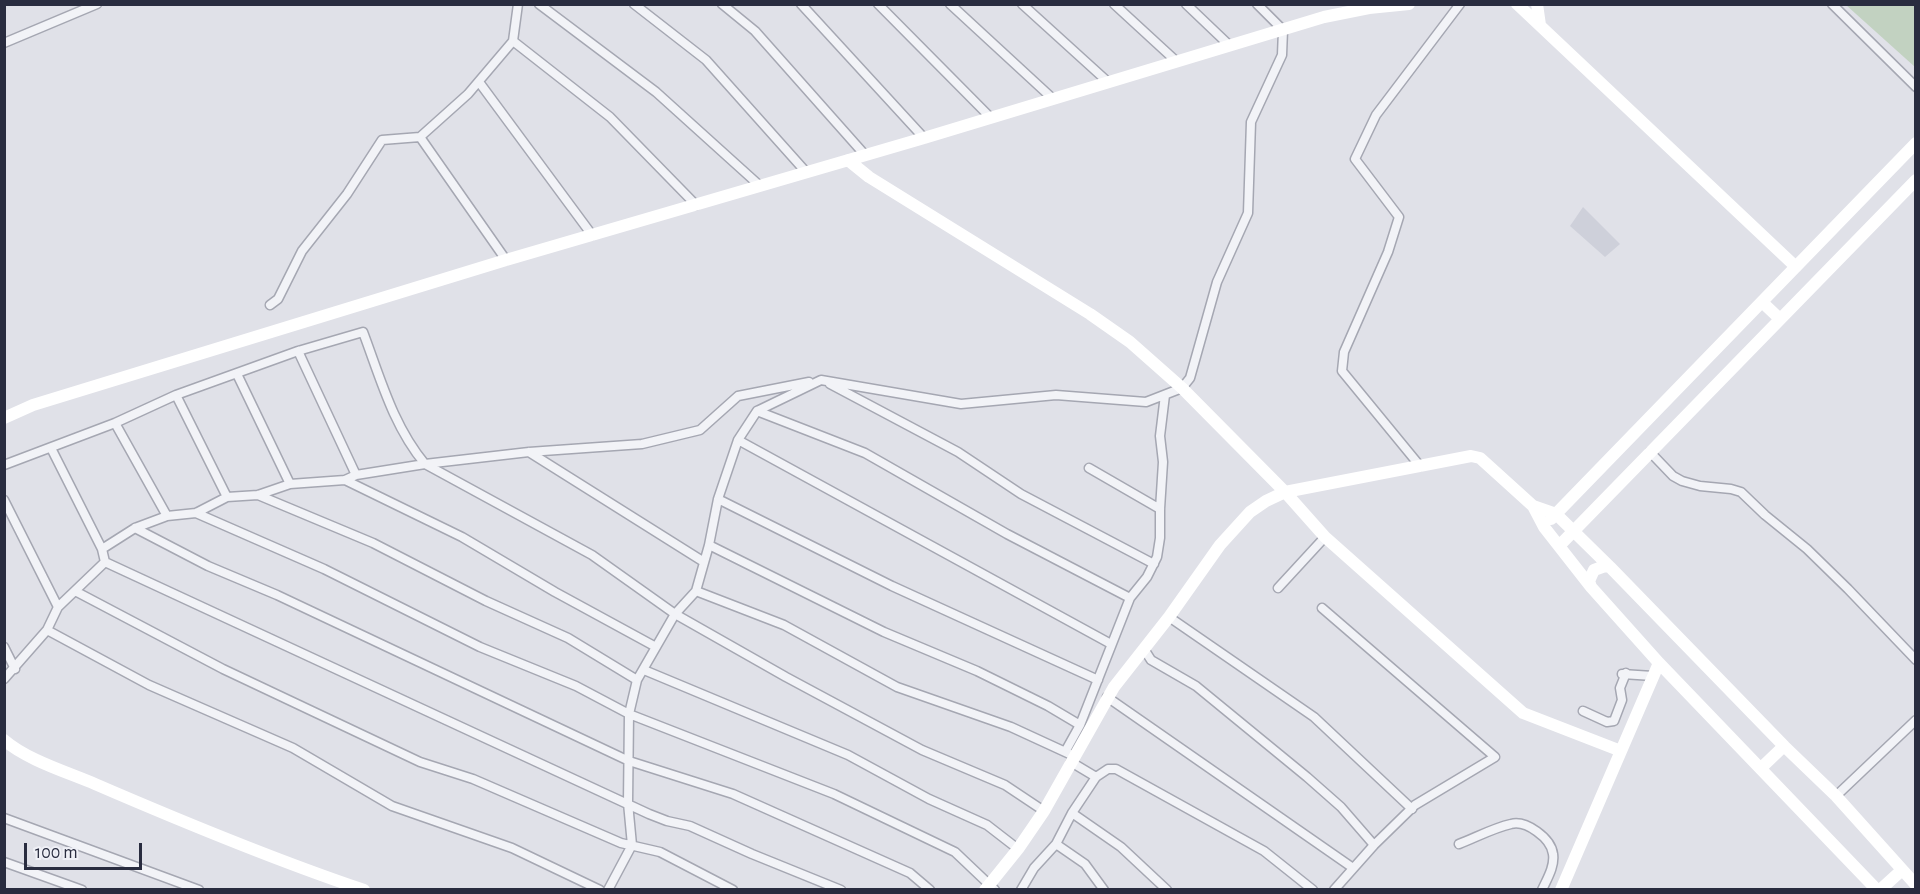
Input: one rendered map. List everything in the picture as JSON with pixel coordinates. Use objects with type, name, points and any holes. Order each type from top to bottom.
[{"type":"street","points":[[4,43],[97,4]]},
{"type":"street","points":[[270,304],[278,299],[302,251],[347,194],[382,140],[420,137],[479,82],[513,41],[518,4]]},
{"type":"street","points":[[539,4],[656,92],[759,185]]},
{"type":"street","points":[[634,4],[706,60],[807,172]]},
{"type":"street","points":[[722,4],[755,31],[865,155]]},
{"type":"street","points":[[801,4],[924,138]]},
{"type":"street","points":[[878,4],[990,117]]},
{"type":"street","points":[[950,4],[1052,98]]},
{"type":"street","points":[[1022,4],[1108,82]]},
{"type":"street","points":[[1114,4],[1176,61]]},
{"type":"street","points":[[1186,4],[1229,45]]},
{"type":"street","points":[[102,549],[135,528],[167,516],[196,513],[227,497],[258,495],[291,484],[345,480],[356,475],[425,464],[529,452],[642,444],[700,430],[738,396],[821,380],[961,404],[1056,395],[1146,402],[1182,388],[1190,378],[1217,282],[1248,213],[1251,122],[1282,55],[1283,30],[1257,4]]},
{"type":"street","points":[[4,418],[33,405],[506,260],[924,138],[1324,17],[1369,8],[1409,4]]},
{"type":"street","points":[[1420,466],[1342,371],[1344,352],[1388,252],[1399,217],[1355,159],[1376,115],[1460,4]]},
{"type":"street","points":[[1517,4],[1796,267]]},
{"type":"street","points":[[1538,4],[1540,25]]},
{"type":"street","points":[[1832,4],[1916,87]]},
{"type":"street","points":[[513,41],[610,117],[696,205]]},
{"type":"street","points":[[479,82],[592,235]]},
{"type":"street","points":[[420,137],[506,260]]},
{"type":"street","points":[[1544,527],[1916,143]]},
{"type":"street","points":[[848,160],[869,177],[1090,314],[1130,342],[1182,388],[1285,492],[1325,537],[1523,713],[1621,751]]},
{"type":"street","points":[[1558,546],[1916,180]]},
{"type":"street","points":[[1762,302],[1780,319]]},
{"type":"street","points":[[4,465],[115,423],[177,395],[298,351],[363,332],[398,422],[410,446],[425,464],[592,555],[675,614],[786,677],[922,750],[1005,785],[1044,811]]},
{"type":"street","points":[[298,351],[356,475]]},
{"type":"street","points":[[237,374],[291,484]]},
{"type":"street","points":[[608,890],[632,845],[628,803],[629,714],[636,680],[644,670],[675,614],[696,591],[718,499],[738,440],[757,411],[821,380]]},
{"type":"street","points":[[821,380],[958,452],[1021,494],[1154,564]]},
{"type":"street","points":[[177,395],[227,497]]},
{"type":"street","points":[[1070,756],[1130,598],[1154,564],[1160,538],[1163,462],[1160,436],[1165,395]]},
{"type":"street","points":[[757,411],[865,453],[1006,534],[1130,598]]},
{"type":"street","points":[[115,423],[167,516]]},
{"type":"street","points":[[738,440],[1111,644]]},
{"type":"street","points":[[51,448],[102,549],[105,562]]},
{"type":"street","points":[[529,452],[704,562]]},
{"type":"street","points":[[1650,452],[1673,476],[1682,481],[1741,492],[1807,549],[1916,660]]},
{"type":"street","points":[[196,513],[324,569],[480,647],[576,686],[629,714],[834,794],[955,852],[990,888],[1044,811],[1070,756],[1107,697],[1169,617],[1220,545],[1250,512],[1285,492],[1471,456],[1480,458],[1533,506],[1544,527],[1558,546],[1591,587],[1659,663],[1878,890],[1902,870]]},
{"type":"street","points":[[1089,468],[1160,509]]},
{"type":"street","points":[[345,480],[462,537],[555,592],[656,647]]},
{"type":"street","points":[[258,495],[373,543],[568,638],[636,680]]},
{"type":"street","points":[[718,499],[892,586],[1098,680]]},
{"type":"street","points":[[4,500],[58,607]]},
{"type":"street","points":[[1533,506],[1556,514],[1610,567],[1784,746],[1836,796],[1916,885]]},
{"type":"street","points":[[135,528],[208,566],[287,599],[629,761],[733,794],[910,873],[930,890]]},
{"type":"street","points":[[1278,588],[1325,537]]},
{"type":"street","points":[[709,544],[884,632],[987,676],[1048,706],[1080,725]]},
{"type":"street","points":[[4,679],[15,669],[46,630],[58,607],[105,562]]},
{"type":"street","points":[[105,562],[540,765],[667,821],[711,834],[752,854],[841,890]]},
{"type":"street","points":[[1591,587],[1589,581],[1594,570],[1605,566],[1610,567]]},
{"type":"street","points":[[75,591],[223,669],[420,762],[473,779],[621,843],[660,852],[733,890]]},
{"type":"street","points":[[696,591],[784,625],[897,687],[1011,727],[1070,756],[1096,777]]},
{"type":"street","points":[[1322,608],[1495,757],[1412,809],[1374,845],[1334,890]]},
{"type":"street","points":[[1169,617],[1314,717],[1412,809]]},
{"type":"street","points":[[46,630],[149,685],[293,748],[392,806],[512,848],[600,890]]},
{"type":"street","points":[[4,647],[15,669]]},
{"type":"street","points":[[1143,649],[1151,660],[1196,686],[1307,777],[1341,807],[1374,845]]},
{"type":"street","points":[[1561,890],[1659,663]]},
{"type":"street","points":[[644,670],[848,755],[929,799],[987,825],[1018,849]]},
{"type":"street","points":[[1583,711],[1607,722],[1614,721],[1622,700],[1620,688],[1624,674],[1653,676]]},
{"type":"street","points":[[1107,697],[1353,868]]},
{"type":"street","points":[[1836,796],[1916,720]]},
{"type":"street","points":[[4,740],[25,753],[150,808],[304,870],[364,890]]},
{"type":"street","points":[[1761,768],[1784,746]]},
{"type":"street","points":[[1021,890],[1034,868],[1056,844],[1072,813],[1096,777],[1108,769],[1116,769],[1264,851],[1313,890]]},
{"type":"street","points":[[1072,813],[1121,847],[1167,890]]},
{"type":"street","points":[[4,818],[199,890]]},
{"type":"street","points":[[1459,844],[1513,823],[1532,829],[1550,846],[1553,855],[1551,869],[1542,890]]},
{"type":"street","points":[[1056,844],[1084,864],[1104,890]]},
{"type":"street","points":[[4,862],[82,890]]},
{"type":"street","points":[[1342,880],[1347,890]]},
{"type":"shaded area","points":[[1583,207],[1620,244],[1605,257],[1570,226]]},
{"type":"green space","points":[[1846,5],[1915,5],[1915,67]]}]
